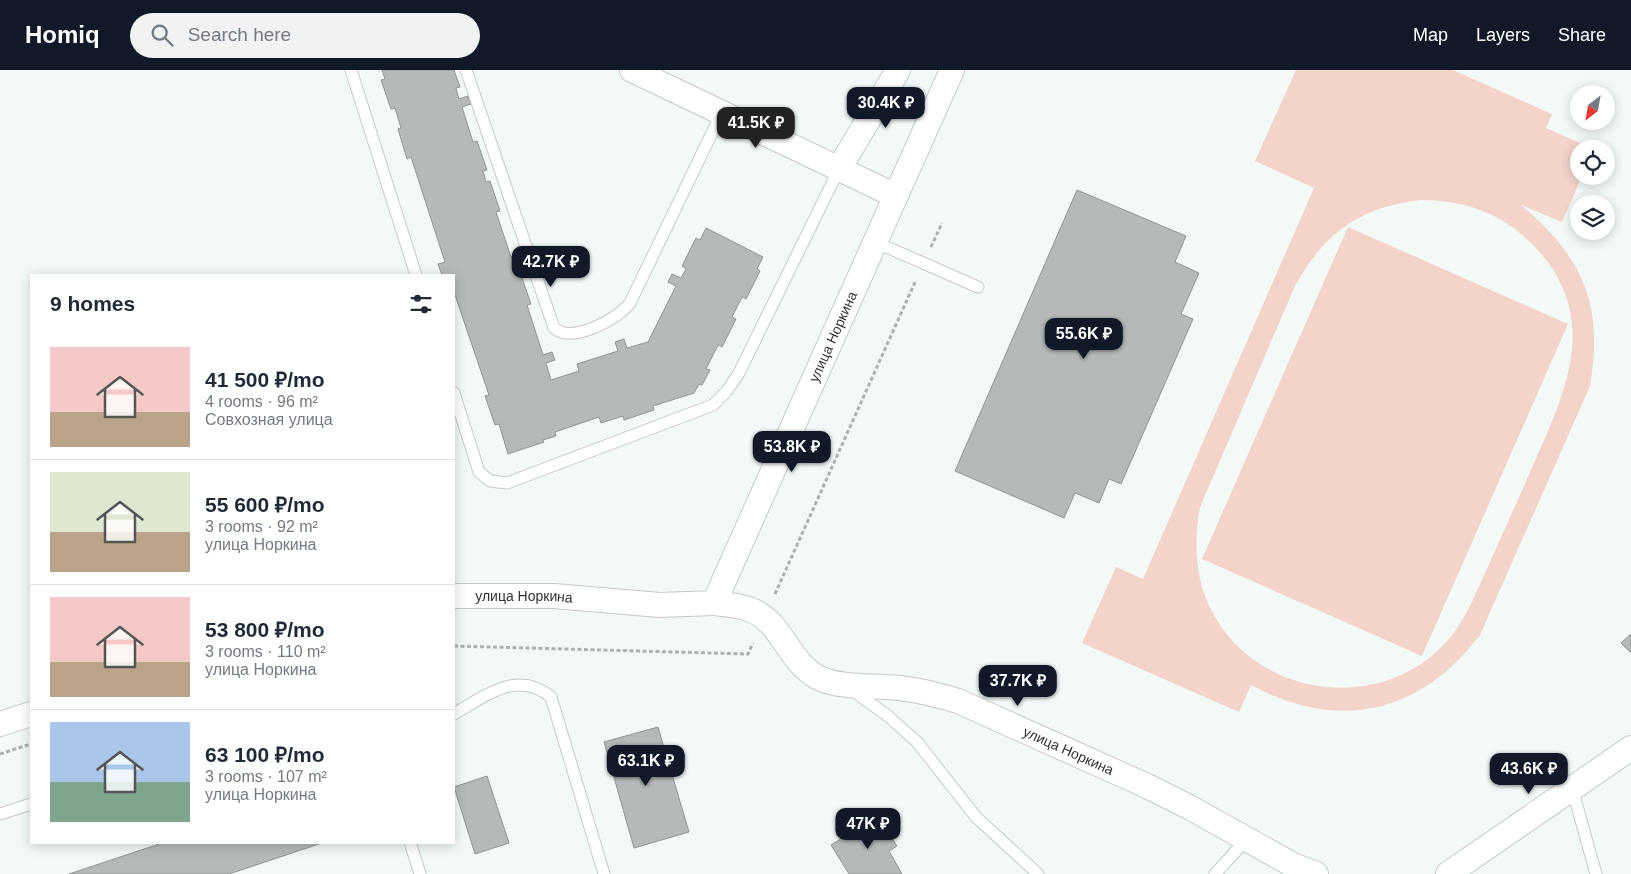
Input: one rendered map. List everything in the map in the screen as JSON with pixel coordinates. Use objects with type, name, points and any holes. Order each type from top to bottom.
[{"type":"street","points":[[632,70],[840,167],[896,196]]},
{"type":"street","points":[[840,167],[898,70]]},
{"type":"street","name":"улица Норкина","points":[[714,603],[952,70]]},
{"type":"street","name":"улица Норкина","points":[[455,596],[554,596],[660,605],[714,603],[752,610],[773,626],[803,668],[818,678],[844,684],[927,691],[958,701],[1148,786],[1293,865],[1316,874]]},
{"type":"street","points":[[0,724],[30,714]]},
{"type":"street","points":[[1448,874],[1631,748]]},
{"type":"lane","points":[[351,70],[416,274]]},
{"type":"lane","points":[[466,70],[554,328],[559,333],[571,335],[611,319],[624,311],[722,112]]},
{"type":"lane","points":[[455,396],[479,472],[490,481],[507,483],[713,405],[726,392],[739,373],[840,167]]},
{"type":"lane","points":[[875,242],[978,287]]},
{"type":"lane","points":[[455,713],[505,687],[524,683],[540,688],[551,697],[604,874]]},
{"type":"lane","points":[[844,684],[888,716],[917,742],[976,817],[1038,874]]},
{"type":"lane","points":[[1572,788],[1596,874]]},
{"type":"lane","points":[[0,814],[30,804]]},
{"type":"lane","points":[[1214,874],[1247,839]]},
{"type":"lane","points":[[411,844],[419,874]]},
{"type":"path","points":[[0,754],[30,744]]},
{"type":"shaded area","points":[[1296,70],[1453,70],[1552,114],[1546,128],[1573,140],[1570,140],[1570,185],[1578,185],[1574,195],[1570,195],[1570,204],[1562,222],[1521,205],[1560,244],[1574,264],[1584,285],[1591,307],[1594,331],[1594,357],[1590,386],[1480,635],[1457,662],[1431,683],[1404,698],[1376,707],[1346,711],[1315,708],[1284,700],[1251,685],[1239,712],[1082,643],[1116,567],[1143,579],[1314,188],[1255,161]],"holes":[[[1420,200],[1452,203],[1481,210],[1508,224],[1533,245],[1555,273],[1568,302],[1572,331],[1571,359],[1564,389],[1541,447],[1472,602],[1458,627],[1448,640],[1422,663],[1392,679],[1359,687],[1326,687],[1293,680],[1263,666],[1236,645],[1215,617],[1208,604],[1197,563],[1196,550],[1200,507],[1295,286],[1318,251],[1331,237],[1346,226],[1362,216],[1379,209]]]},
{"type":"shaded area","points":[[1348,227],[1568,324],[1422,656],[1202,559]]},
{"type":"building","points":[[382,70],[454,70],[460,87],[456,88],[459,99],[468,96],[471,104],[462,107],[473,142],[477,141],[487,170],[483,171],[486,182],[490,181],[500,211],[496,212],[511,257],[520,254],[522,262],[513,265],[517,276],[521,275],[531,304],[527,305],[543,355],[552,352],[555,360],[546,363],[551,380],[579,371],[577,364],[618,351],[615,342],[624,339],[627,348],[648,342],[676,286],[668,282],[672,274],[681,278],[686,269],[682,266],[696,238],[700,240],[706,228],[763,257],[757,269],[760,271],[746,299],[742,297],[732,317],[736,319],[722,347],[718,345],[706,369],[710,370],[702,385],[699,384],[694,393],[653,406],[654,410],[624,420],[623,416],[601,423],[599,417],[555,432],[556,436],[543,440],[544,442],[508,454],[499,424],[495,425],[485,396],[489,395],[455,295],[455,274],[442,274],[438,264],[445,262],[411,157],[407,159],[398,129],[401,128],[395,108],[391,109],[381,80],[385,79]]},
{"type":"building","points":[[1077,190],[1186,236],[1175,262],[1199,273],[1181,314],[1193,319],[1121,484],[1109,479],[1099,503],[1075,493],[1064,518],[955,471]]},
{"type":"building","points":[[1631,634],[1631,653],[1621,643]]},
{"type":"building","points":[[658,727],[689,832],[634,848],[604,742]]},
{"type":"building","points":[[487,776],[509,843],[475,854],[455,787]]},
{"type":"building","points":[[878,816],[897,846],[889,851],[902,874],[849,874],[831,845]]},
{"type":"building","points":[[159,844],[319,844],[229,874],[69,874]]}]
